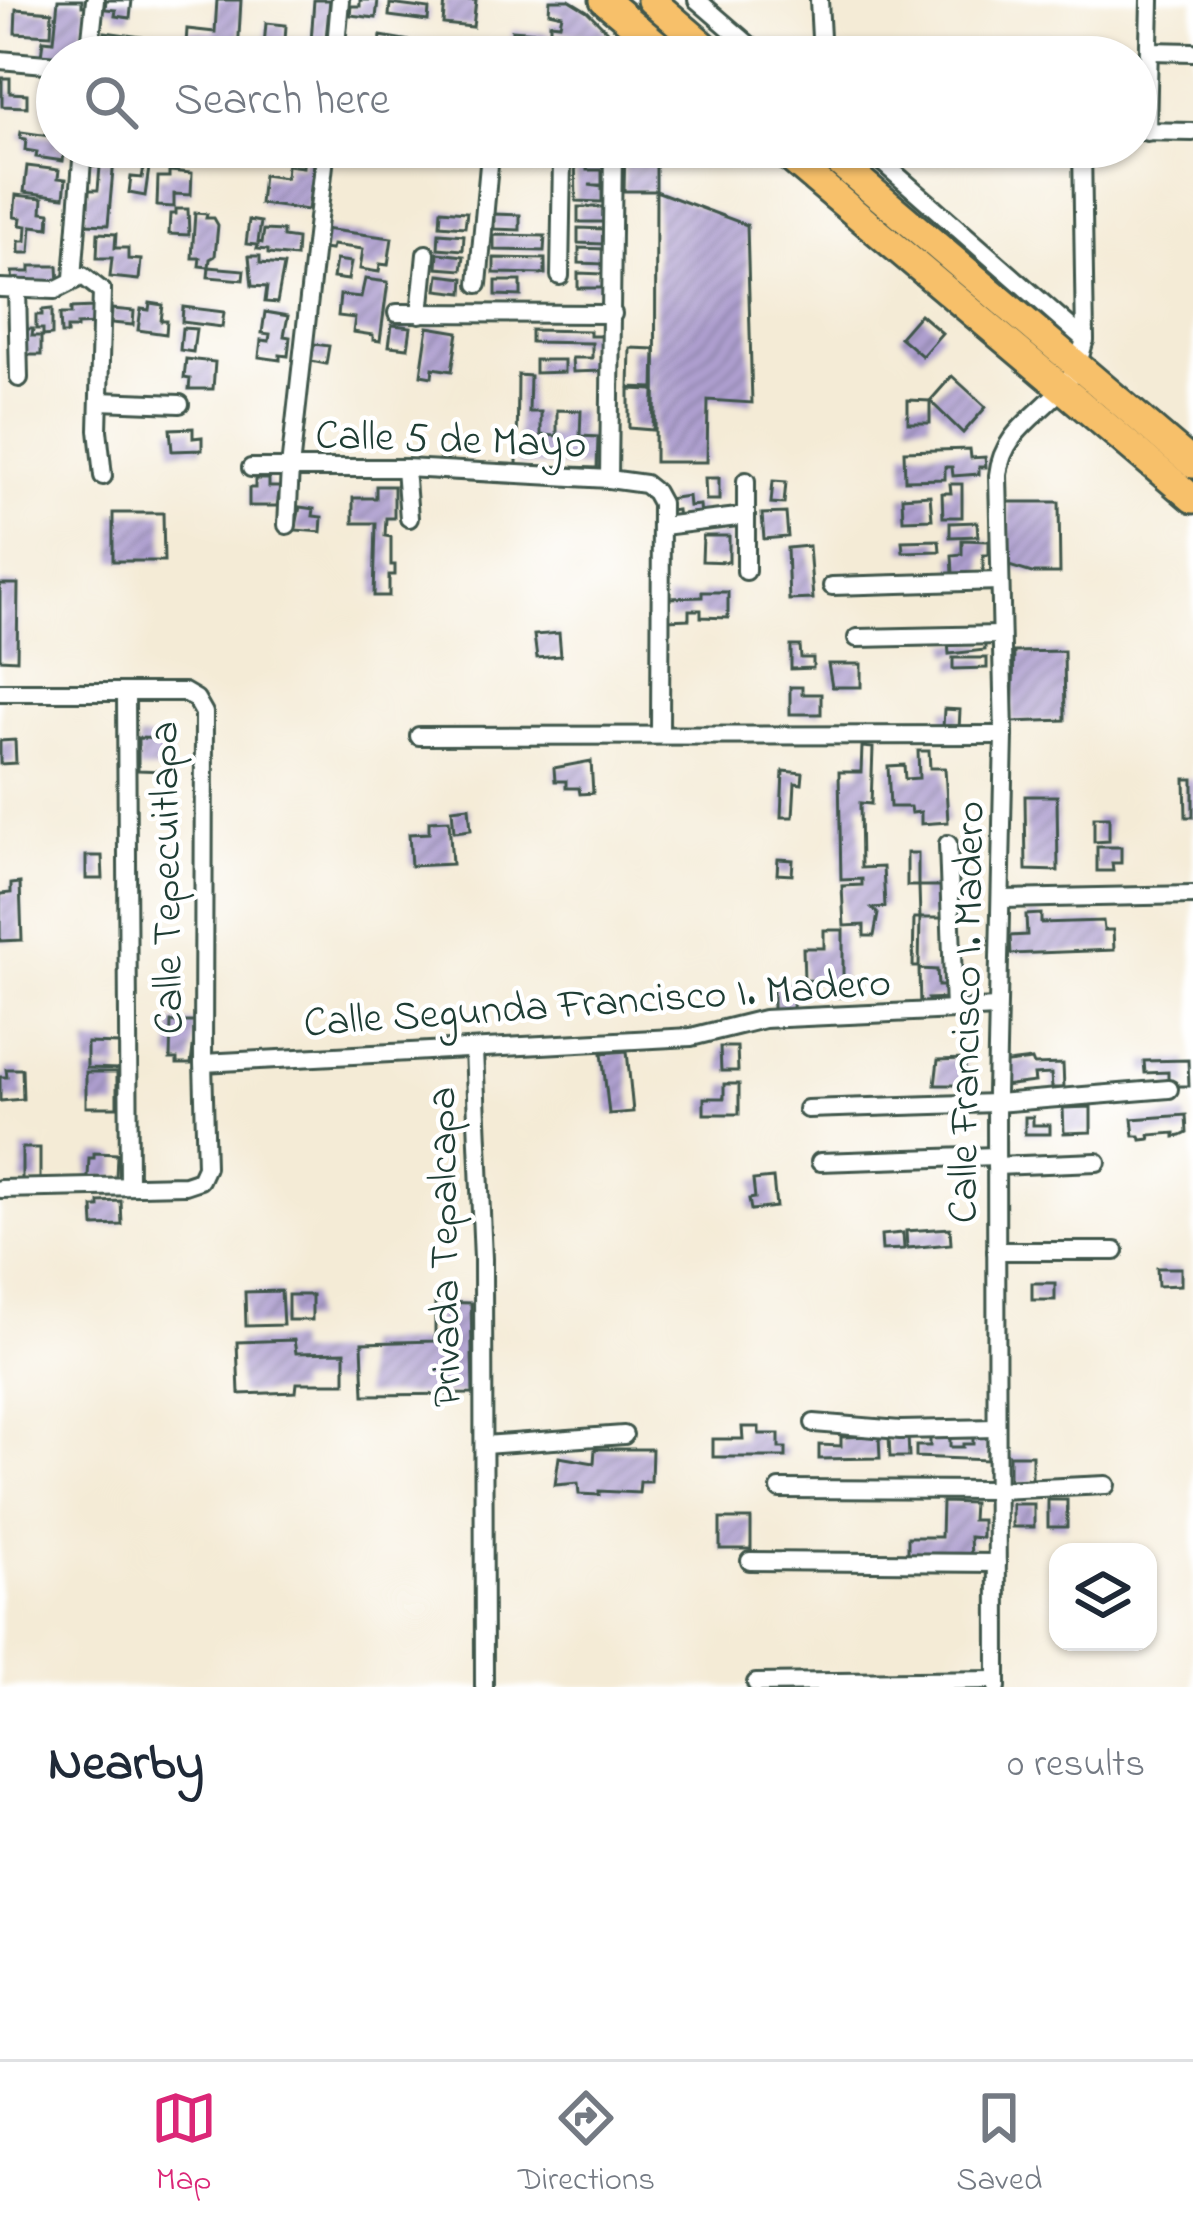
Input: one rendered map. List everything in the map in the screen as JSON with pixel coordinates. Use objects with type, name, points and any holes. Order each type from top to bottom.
[{"type":"main road","points":[[604,0],[648,36]]},
{"type":"main road","points":[[651,0],[693,36]]},
{"type":"main road","points":[[803,168],[1068,379],[1193,464]]},
{"type":"main road","points":[[843,168],[1193,499]]},
{"type":"street","points":[[91,36],[95,0]]},
{"type":"street","points":[[337,36],[340,0]]},
{"type":"street","points":[[697,0],[739,36]]},
{"type":"street","points":[[819,0],[821,36]]},
{"type":"street","points":[[1149,36],[1150,0]]},
{"type":"street","points":[[628,36],[634,24]]},
{"type":"street","points":[[1157,51],[1193,52]]},
{"type":"street","points":[[0,61],[36,64]]},
{"type":"street","points":[[1157,132],[1193,132]]},
{"type":"street","points":[[74,278],[81,168]]},
{"type":"street","name":"Calle 5 de Mayo","points":[[290,468],[324,168]]},
{"type":"street","points":[[478,284],[495,168]]},
{"type":"street","points":[[560,276],[562,168]]},
{"type":"street","points":[[613,168],[609,479],[645,484],[661,503],[660,733]]},
{"type":"street","points":[[890,168],[1085,340]]},
{"type":"street","points":[[1068,379],[1085,340],[1082,168]]},
{"type":"street","points":[[420,314],[426,254]]},
{"type":"street","points":[[19,378],[9,288],[55,290],[74,278],[92,279],[102,291],[103,476]]},
{"type":"street","points":[[398,313],[613,314]]},
{"type":"street","name":"Calle Francisco I. Madero","points":[[997,1683],[996,1103],[1004,735],[1000,452],[1068,379]]},
{"type":"street","points":[[99,401],[180,404]]},
{"type":"street","name":"Calle 5 de Mayo","points":[[251,468],[405,468],[609,479]]},
{"type":"street","points":[[287,525],[290,468]]},
{"type":"street","points":[[405,468],[409,518]]},
{"type":"street","points":[[746,481],[746,571]]},
{"type":"street","points":[[662,526],[746,517]]},
{"type":"street","points":[[832,586],[999,580]]},
{"type":"street","points":[[856,638],[1000,635]]},
{"type":"street","name":"Calle Tepecuitlapa","points":[[0,692],[184,692],[196,699],[204,713],[206,1168],[200,1180],[185,1184],[129,1186]]},
{"type":"street","points":[[0,1189],[129,1186],[126,693]]},
{"type":"street","points":[[419,736],[1004,735]]},
{"type":"street","points":[[948,844],[954,1010]]},
{"type":"street","points":[[1002,899],[1193,895]]},
{"type":"street","name":"Calle Segunda Francisco I. Madero","points":[[203,1064],[691,1037],[764,1019],[997,1008]]},
{"type":"street","name":"Privada Tepalcapa","points":[[474,1051],[483,1259],[484,1445],[624,1435]]},
{"type":"street","points":[[807,1109],[996,1103],[1169,1089]]},
{"type":"street","points":[[820,1162],[1097,1162]]},
{"type":"street","points":[[996,1251],[1115,1251]]},
{"type":"street","points":[[814,1423],[900,1430],[996,1428]]},
{"type":"street","points":[[484,1445],[484,1687]]},
{"type":"street","points":[[780,1489],[998,1490],[1106,1485]]},
{"type":"street","points":[[750,1561],[997,1562]]},
{"type":"street","points":[[756,1683],[997,1683]]},
{"type":"building","points":[[58,0],[82,0],[86,6],[84,36],[54,36]]},
{"type":"building","points":[[106,0],[132,0],[130,18],[105,9]]},
{"type":"building","points":[[217,0],[241,0],[239,36],[187,36],[187,29],[215,32]]},
{"type":"building","points":[[314,0],[330,0],[326,36],[311,36]]},
{"type":"building","points":[[360,0],[378,0],[376,18],[350,15],[351,6],[360,6]]},
{"type":"building","points":[[445,0],[476,0],[473,27],[443,24]]},
{"type":"building","points":[[550,0],[569,0],[587,11],[607,36],[550,31],[550,23],[560,24],[562,15],[549,12]]},
{"type":"building","points":[[390,4],[429,9],[428,21],[389,16]]},
{"type":"building","points":[[16,9],[52,12],[51,35],[15,33]]},
{"type":"building","points":[[266,23],[286,25],[285,36],[265,36]]},
{"type":"building","points":[[512,30],[549,33],[549,36],[512,36]]},
{"type":"building","points":[[2,78],[10,78],[10,93],[27,94],[27,107],[2,106]]},
{"type":"building","points":[[21,132],[36,134],[36,152],[25,150],[26,139],[20,138]]},
{"type":"building","points":[[27,166],[59,170],[58,178],[66,179],[64,197],[24,192]]},
{"type":"building","points":[[100,168],[113,168],[108,225],[85,224],[86,196],[89,190],[98,190]]},
{"type":"building","points":[[144,168],[149,168],[145,196],[129,193],[131,177],[142,178]]},
{"type":"building","points":[[287,168],[313,168],[308,210],[260,204],[263,175],[286,178]]},
{"type":"building","points":[[575,168],[602,170],[602,185],[589,185],[602,187],[602,202],[576,201]]},
{"type":"building","points":[[625,168],[656,168],[656,191],[624,191]]},
{"type":"building","points":[[169,171],[192,173],[191,195],[174,194],[174,207],[157,206],[158,177],[169,177]]},
{"type":"building","points":[[656,191],[747,225],[752,403],[708,400],[707,462],[655,462]]},
{"type":"building","points":[[16,195],[43,198],[42,212],[50,213],[49,228],[32,226],[30,253],[19,253],[27,226],[14,217]]},
{"type":"building","points":[[578,207],[604,207],[603,222],[578,222]]},
{"type":"building","points":[[176,209],[188,209],[189,235],[169,234],[170,214],[176,214]]},
{"type":"building","points":[[441,210],[467,212],[465,227],[440,225]]},
{"type":"building","points":[[195,213],[207,214],[218,225],[209,267],[199,266],[200,258],[192,258]]},
{"type":"building","points":[[494,214],[520,215],[520,230],[494,229]]},
{"type":"building","points":[[249,220],[261,222],[258,242],[262,243],[264,230],[283,231],[283,237],[297,239],[296,257],[268,254],[268,250],[257,249],[258,245],[246,244]]},
{"type":"building","points":[[578,228],[603,229],[603,244],[578,243]]},
{"type":"building","points":[[323,229],[392,238],[388,265],[380,264],[379,272],[360,269],[363,249],[332,245],[331,250],[321,249]]},
{"type":"building","points":[[98,233],[116,234],[115,248],[128,248],[128,259],[141,260],[139,280],[110,277],[112,258],[97,258]]},
{"type":"building","points":[[439,233],[464,235],[463,250],[438,248]]},
{"type":"building","points":[[494,235],[545,236],[544,251],[494,250]]},
{"type":"building","points":[[579,248],[604,249],[604,264],[579,263]]},
{"type":"building","points":[[438,253],[464,256],[462,270],[437,268]]},
{"type":"building","points":[[249,256],[260,256],[260,263],[284,265],[277,303],[265,302],[267,287],[252,286]]},
{"type":"building","points":[[494,258],[545,259],[545,274],[494,273]]},
{"type":"building","points":[[336,260],[351,262],[348,280],[333,278]]},
{"type":"building","points":[[30,266],[58,266],[59,285],[13,286],[12,272],[30,272]]},
{"type":"building","points":[[209,267],[244,270],[243,280],[208,277]]},
{"type":"building","points":[[578,273],[603,274],[603,288],[578,288]]},
{"type":"building","points":[[439,275],[464,278],[463,293],[437,290]]},
{"type":"building","points":[[365,279],[388,282],[380,341],[353,332],[355,318],[338,316],[340,295],[361,297]]},
{"type":"building","points":[[496,281],[521,281],[521,296],[496,295]]},
{"type":"building","points":[[150,303],[163,305],[161,321],[167,321],[166,334],[138,330],[141,309],[149,310]]},
{"type":"building","points":[[95,307],[96,324],[77,325],[61,334],[60,314],[71,314],[71,308]]},
{"type":"building","points":[[183,307],[224,312],[222,327],[182,322]]},
{"type":"building","points":[[52,309],[52,335],[43,336],[43,329],[36,329],[36,315]]},
{"type":"building","points":[[112,309],[134,311],[133,325],[111,323]]},
{"type":"building","points":[[265,312],[288,316],[284,336],[290,337],[288,356],[280,355],[280,360],[259,357],[261,340],[269,341],[270,334],[262,333]]},
{"type":"building","points":[[920,314],[942,333],[922,356],[900,337]]},
{"type":"building","points":[[392,325],[411,327],[408,348],[389,346]]},
{"type":"building","points":[[428,327],[458,332],[452,371],[433,368],[432,377],[421,375]]},
{"type":"building","points":[[182,328],[196,329],[193,352],[180,350]]},
{"type":"building","points":[[23,329],[33,329],[32,336],[41,336],[41,355],[23,355]]},
{"type":"building","points":[[531,330],[590,331],[590,336],[602,336],[603,371],[573,372],[572,358],[592,358],[592,343],[531,342]]},
{"type":"building","points":[[314,344],[329,346],[326,364],[311,361]]},
{"type":"building","points":[[630,348],[655,349],[654,388],[629,387]]},
{"type":"building","points":[[186,359],[215,362],[213,389],[189,389],[190,379],[184,378]]},
{"type":"building","points":[[535,360],[564,360],[564,372],[535,373]]},
{"type":"building","points":[[518,375],[530,376],[529,412],[541,412],[541,435],[557,436],[557,410],[581,411],[580,436],[598,437],[597,468],[517,465]]},
{"type":"building","points":[[952,376],[986,407],[963,433],[930,401]]},
{"type":"building","points":[[629,389],[654,390],[653,430],[629,428]]},
{"type":"building","points":[[908,400],[930,401],[930,423],[908,423]]},
{"type":"building","points":[[193,428],[193,438],[202,437],[202,450],[172,451],[170,429]]},
{"type":"building","points":[[970,449],[971,458],[985,457],[986,467],[979,467],[979,474],[953,476],[952,467],[945,467],[945,479],[905,480],[904,451]]},
{"type":"building","points":[[705,478],[719,478],[719,500],[706,500]]},
{"type":"building","points":[[255,479],[269,479],[269,487],[280,487],[277,506],[249,506],[249,488],[255,488]]},
{"type":"building","points":[[773,481],[786,482],[784,504],[771,503]]},
{"type":"building","points":[[950,484],[962,484],[962,517],[943,517],[942,493],[951,493]]},
{"type":"building","points":[[376,486],[394,486],[394,518],[386,518],[385,536],[391,537],[391,565],[395,565],[395,575],[389,575],[389,596],[374,596],[376,523],[353,523],[353,498],[376,498]]},
{"type":"building","points":[[930,495],[932,519],[903,520],[902,497]]},
{"type":"building","points":[[688,496],[689,506],[700,505],[701,516],[678,519],[677,510],[669,511],[667,499]]},
{"type":"building","points":[[1008,502],[1059,502],[1060,573],[1032,573],[1009,566]]},
{"type":"building","points":[[300,507],[314,509],[313,516],[322,517],[321,532],[295,530]]},
{"type":"building","points":[[113,513],[163,513],[164,561],[113,561]]},
{"type":"building","points":[[786,513],[788,537],[764,539],[762,514]]},
{"type":"building","points":[[977,522],[978,536],[950,537],[950,523]]},
{"type":"building","points":[[703,536],[729,536],[729,562],[702,561]]},
{"type":"building","points":[[939,540],[940,551],[903,552],[902,541]]},
{"type":"building","points":[[962,540],[989,541],[983,573],[953,574],[952,555],[962,554]]},
{"type":"building","points":[[809,546],[813,599],[789,600],[787,548]]},
{"type":"building","points":[[0,584],[18,584],[17,660],[0,659]]},
{"type":"building","points":[[702,592],[728,592],[728,618],[701,617],[701,610],[689,610],[689,619],[668,620],[667,598],[702,597]]},
{"type":"building","points":[[559,633],[561,656],[537,658],[534,635]]},
{"type":"building","points":[[948,643],[985,643],[985,650],[949,654]]},
{"type":"building","points":[[791,646],[800,646],[801,658],[813,658],[813,668],[791,669]]},
{"type":"building","points":[[1064,651],[1065,720],[1012,722],[1014,652]]},
{"type":"building","points":[[953,658],[987,658],[987,668],[953,669]]},
{"type":"building","points":[[828,664],[861,664],[861,687],[832,687]]},
{"type":"building","points":[[790,687],[802,687],[802,694],[821,694],[821,714],[790,714]]},
{"type":"building","points":[[944,709],[960,710],[959,729],[943,728]]},
{"type":"building","points":[[138,738],[171,739],[171,766],[164,771],[138,770]]},
{"type":"building","points":[[15,740],[16,763],[0,764],[0,741]]},
{"type":"building","points":[[862,747],[873,748],[871,804],[860,803],[861,868],[883,867],[885,907],[872,908],[878,914],[874,936],[864,936],[864,925],[844,926],[842,886],[862,885],[862,879],[841,880],[839,772],[861,772]]},
{"type":"building","points":[[918,751],[929,751],[930,768],[945,768],[948,822],[921,824],[921,812],[890,807],[888,766],[904,765],[905,779],[919,778]]},
{"type":"building","points":[[591,761],[593,793],[580,794],[579,788],[566,788],[566,781],[555,781],[554,768]]},
{"type":"building","points":[[783,771],[803,773],[802,784],[795,783],[793,817],[781,817]]},
{"type":"building","points":[[1185,779],[1193,779],[1193,817],[1186,817]]},
{"type":"building","points":[[1025,796],[1057,796],[1058,871],[1026,870]]},
{"type":"building","points":[[469,807],[471,830],[454,832],[452,809]]},
{"type":"building","points":[[1094,817],[1109,817],[1109,841],[1094,842]]},
{"type":"building","points":[[449,820],[452,864],[411,866],[409,834],[429,833],[429,821]]},
{"type":"building","points":[[1097,847],[1121,847],[1121,863],[1112,863],[1113,871],[1097,871]]},
{"type":"building","points":[[907,853],[918,853],[918,886],[907,886]]},
{"type":"building","points":[[86,856],[102,856],[103,879],[86,879]]},
{"type":"building","points":[[778,859],[793,860],[792,875],[777,874]]},
{"type":"building","points":[[20,883],[22,940],[0,941],[0,894],[11,893],[11,884]]},
{"type":"building","points":[[919,886],[945,886],[946,918],[920,918]]},
{"type":"building","points":[[1041,914],[1041,923],[1103,921],[1104,930],[1113,930],[1114,950],[1011,954],[1010,936],[1027,935],[1026,915]]},
{"type":"building","points":[[914,918],[920,918],[919,967],[913,967]]},
{"type":"building","points":[[824,930],[843,930],[843,997],[834,997],[834,985],[804,980],[803,948],[824,948]]},
{"type":"building","points":[[919,969],[937,970],[938,986],[948,986],[949,998],[928,999],[928,1007],[920,1007]]},
{"type":"building","points":[[773,982],[794,982],[793,1010],[773,1010]]},
{"type":"building","points":[[171,1022],[196,1022],[191,1064],[170,1059]]},
{"type":"building","points":[[87,1043],[119,1044],[119,1069],[87,1068]]},
{"type":"building","points":[[720,1047],[737,1047],[738,1071],[721,1071]]},
{"type":"building","points":[[627,1051],[633,1112],[609,1114],[602,1053]]},
{"type":"building","points":[[965,1059],[965,1085],[935,1085],[938,1060]]},
{"type":"building","points":[[1032,1060],[1034,1065],[1063,1064],[1064,1088],[1052,1088],[1051,1074],[1034,1075],[1035,1082],[1002,1086],[999,1064]]},
{"type":"building","points":[[1188,1060],[1189,1086],[1168,1086],[1168,1072],[1145,1073],[1144,1061]]},
{"type":"building","points":[[6,1069],[22,1069],[23,1099],[0,1101],[0,1077],[7,1077]]},
{"type":"building","points":[[86,1072],[117,1072],[117,1107],[86,1107]]},
{"type":"building","points":[[724,1084],[739,1084],[739,1114],[704,1114],[704,1098],[724,1098]]},
{"type":"building","points":[[1091,1107],[1091,1132],[1064,1133],[1063,1108]]},
{"type":"building","points":[[1186,1115],[1187,1133],[1181,1136],[1149,1135],[1150,1139],[1141,1140],[1134,1136],[1132,1119]]},
{"type":"building","points":[[1025,1117],[1033,1117],[1033,1125],[1050,1125],[1050,1134],[1025,1134]]},
{"type":"building","points":[[22,1148],[40,1148],[40,1182],[22,1182]]},
{"type":"building","points":[[94,1153],[117,1154],[116,1178],[88,1177],[89,1158]]},
{"type":"building","points":[[773,1178],[776,1207],[751,1210],[753,1180]]},
{"type":"building","points":[[121,1201],[122,1225],[94,1226],[93,1207],[99,1207],[99,1202]]},
{"type":"building","points":[[950,1228],[951,1244],[907,1248],[906,1231]]},
{"type":"building","points":[[903,1233],[904,1249],[882,1250],[881,1235]]},
{"type":"building","points":[[1157,1268],[1181,1268],[1181,1285],[1158,1286]]},
{"type":"building","points":[[1032,1283],[1055,1283],[1055,1300],[1032,1300]]},
{"type":"building","points":[[281,1291],[283,1325],[246,1326],[245,1292]]},
{"type":"building","points":[[288,1295],[312,1295],[312,1320],[288,1320]]},
{"type":"building","points":[[435,1302],[471,1303],[473,1394],[364,1395],[362,1343],[435,1341]]},
{"type":"building","points":[[294,1340],[296,1353],[345,1352],[345,1383],[297,1383],[296,1392],[239,1394],[237,1342]]},
{"type":"building","points":[[742,1427],[759,1427],[759,1434],[779,1434],[779,1448],[786,1448],[786,1457],[713,1457],[713,1439],[743,1439]]},
{"type":"building","points":[[973,1432],[987,1432],[987,1460],[916,1457],[916,1446],[930,1446],[930,1436],[950,1437],[950,1447],[963,1447],[973,1444]]},
{"type":"building","points":[[879,1436],[880,1458],[819,1459],[819,1445],[841,1446],[841,1437]]},
{"type":"building","points":[[889,1436],[908,1436],[909,1457],[890,1457]]},
{"type":"building","points":[[595,1449],[652,1449],[651,1482],[640,1482],[639,1493],[599,1491],[599,1495],[579,1494],[578,1483],[555,1485],[559,1457],[594,1463]]},
{"type":"building","points":[[1009,1455],[1032,1455],[1032,1484],[1009,1484]]},
{"type":"building","points":[[1048,1500],[1067,1500],[1067,1527],[1048,1527]]},
{"type":"building","points":[[942,1502],[973,1503],[972,1520],[982,1520],[982,1538],[970,1537],[971,1557],[908,1558],[908,1537],[941,1537]]},
{"type":"building","points":[[1012,1504],[1034,1504],[1034,1527],[1012,1527]]},
{"type":"building","points":[[720,1519],[751,1519],[751,1549],[720,1549]]}]
